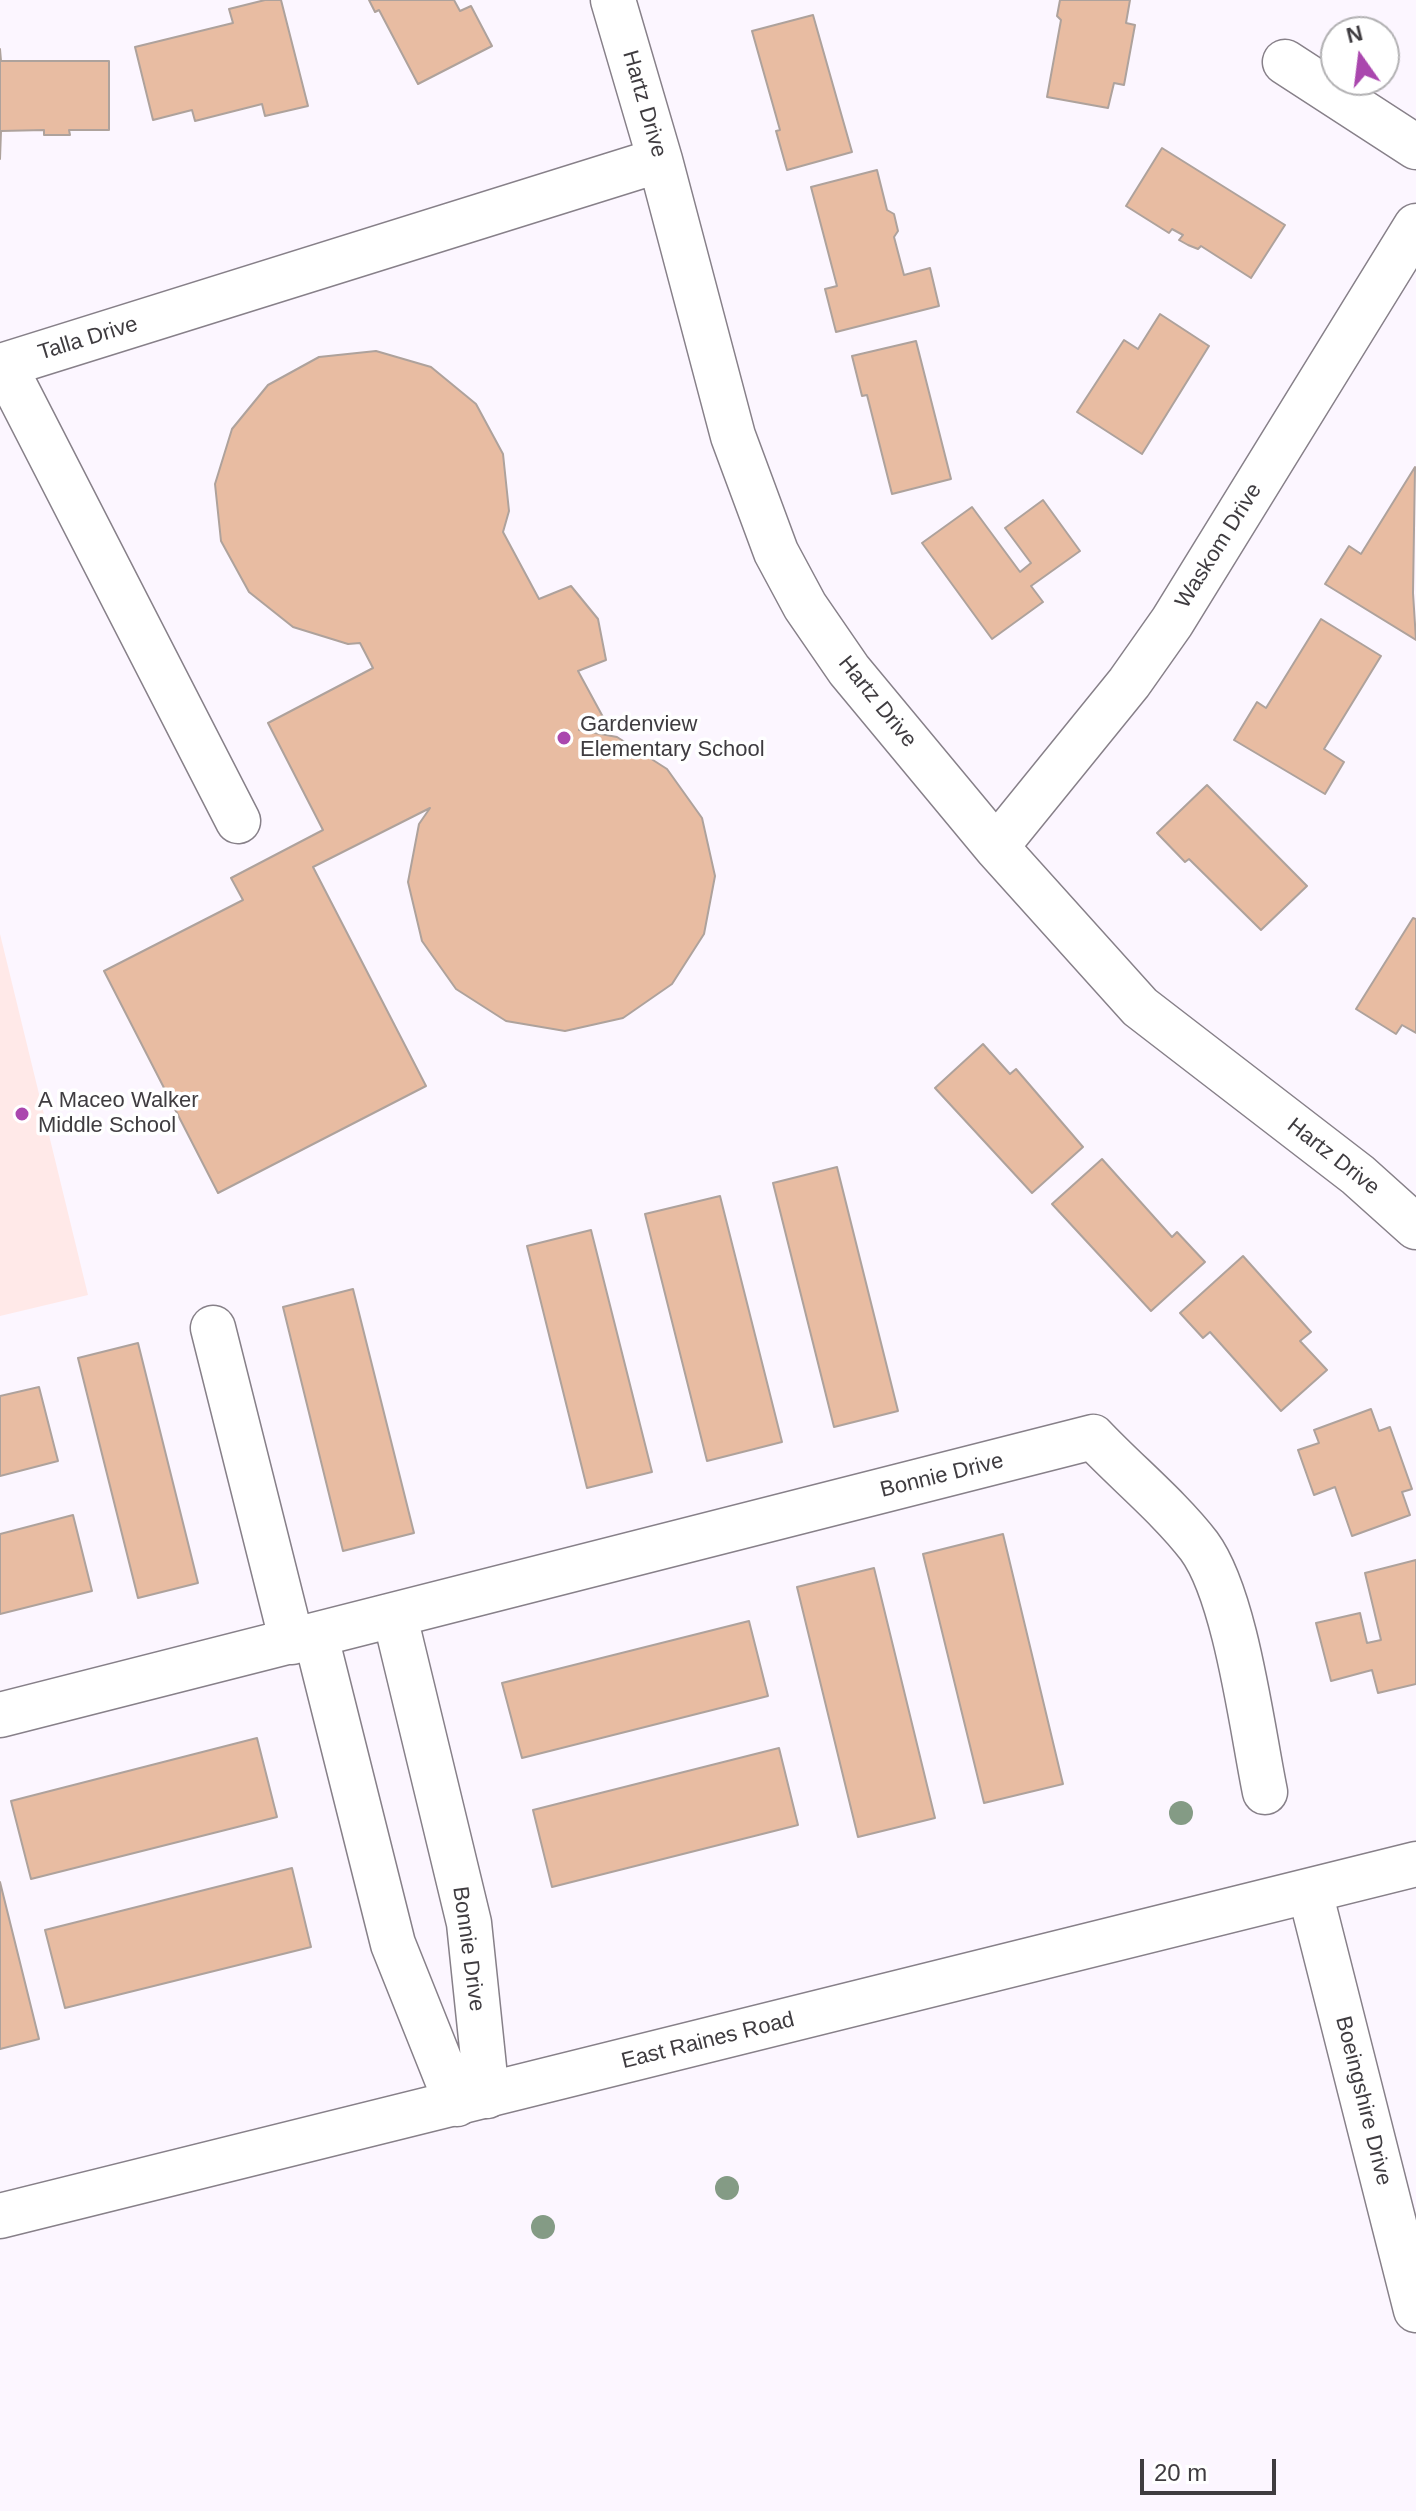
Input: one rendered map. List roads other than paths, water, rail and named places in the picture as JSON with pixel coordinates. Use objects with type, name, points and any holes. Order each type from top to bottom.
[{"type":"street","name":"Hartz Drive","points":[[613,0],[660,160],[733,436],[776,552],[805,606],[849,670],[996,847],[1140,1007],[1358,1175],[1416,1227]]},
{"type":"street","points":[[1285,62],[1416,147]]},
{"type":"street","name":"Talla Drive","points":[[238,821],[4,365],[660,160]]},
{"type":"street","name":"Waskom Drive","points":[[996,847],[1129,683],[1172,622],[1416,226]]},
{"type":"street","points":[[213,1328],[393,1944],[472,2100]]},
{"type":"street","name":"Bonnie Drive","points":[[0,1715],[1093,1437],[1200,1547],[1214,1575],[1227,1609],[1265,1792]]},
{"type":"street","name":"Bonnie Drive","points":[[395,1617],[469,1923],[472,2100]]},
{"type":"street","name":"East Raines Road","points":[[0,2216],[1416,1864]]},
{"type":"street","name":"Boeingshire Drive","points":[[1310,1892],[1416,2310]]},
{"type":"place","name":"Gardenview Elementary School","points":[[564,738]]},
{"type":"place","name":"A Maceo Walker Middle School","points":[[22,1114]]}]
